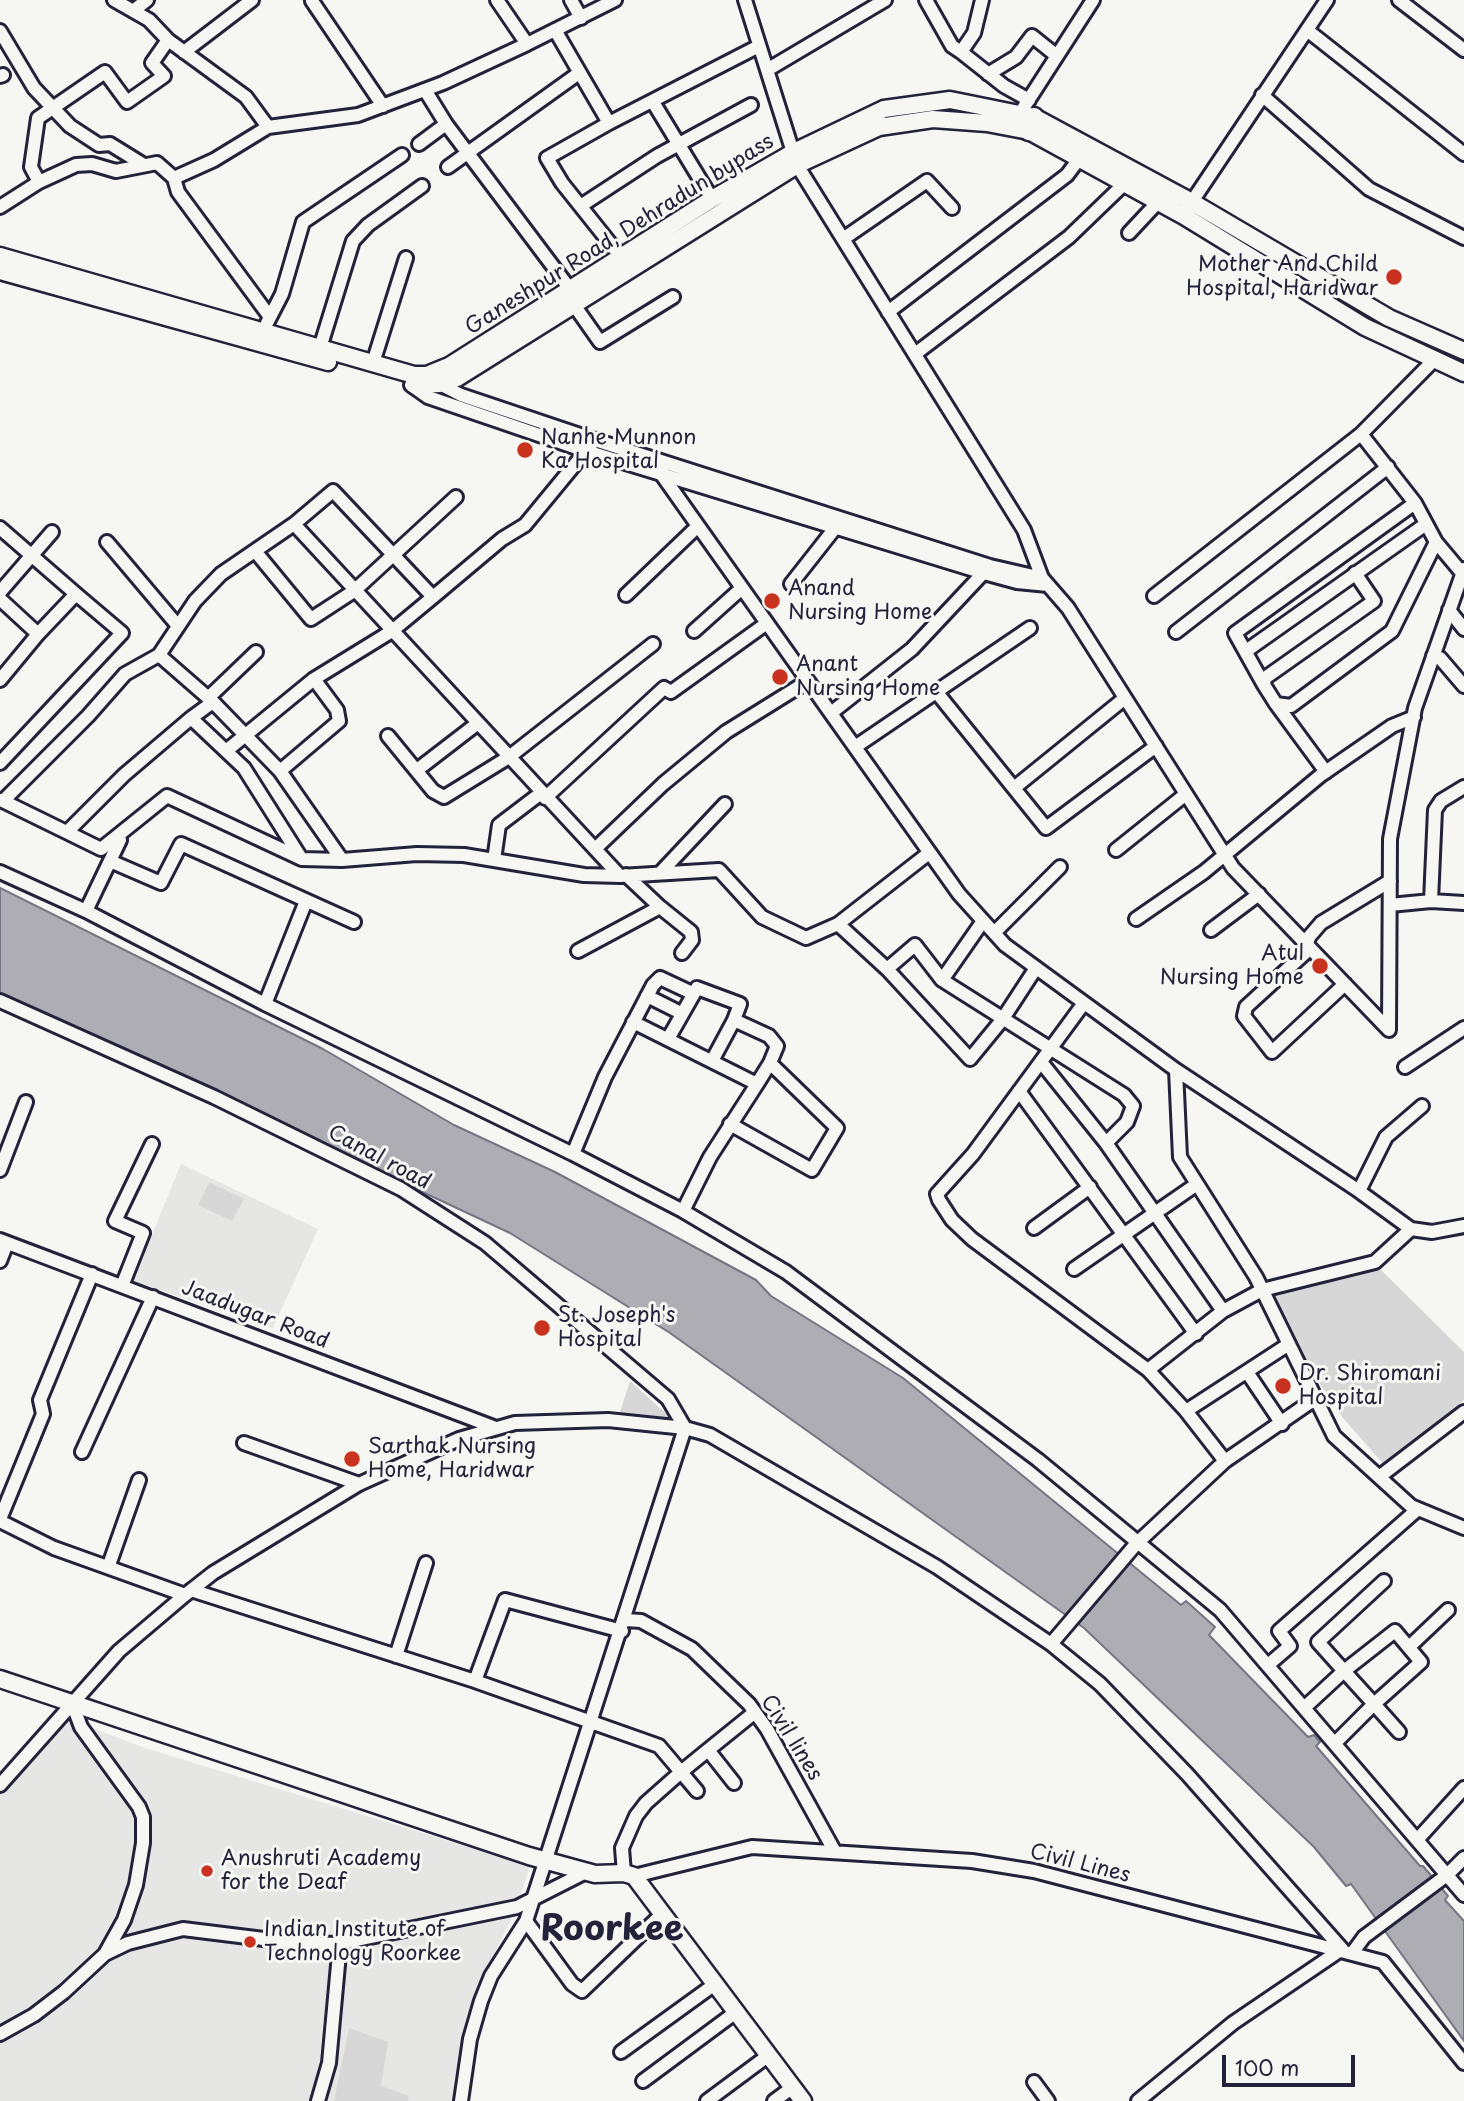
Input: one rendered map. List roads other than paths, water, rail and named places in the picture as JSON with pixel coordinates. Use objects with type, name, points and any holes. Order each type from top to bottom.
[{"type":"main road","points":[[1028,115],[1079,159],[1157,203],[1187,209],[1365,327],[1464,373]]},
{"type":"main road","points":[[572,297],[795,159],[879,127],[933,120],[987,123],[1028,115],[1187,209],[1389,318],[1464,351]]},
{"type":"main road","name":"Ganeshpur Road, Dehradun bypass","points":[[433,380],[449,366],[572,297],[621,257],[712,199],[795,159]]},
{"type":"main road","points":[[0,256],[267,324],[320,348],[433,380]]},
{"type":"main road","points":[[0,271],[411,385],[433,380]]},
{"type":"main road","points":[[2,1684],[72,1703],[544,1860],[586,1872],[629,1875],[662,1913],[803,2101]]},
{"type":"street","points":[[114,0],[149,20],[168,40],[246,97],[268,127]]},
{"type":"street","points":[[133,11],[147,0]]},
{"type":"street","points":[[184,52],[252,0]]},
{"type":"street","points":[[497,0],[527,44]]},
{"type":"street","points":[[571,0],[581,18]]},
{"type":"street","points":[[174,178],[214,160],[268,127],[358,115],[425,90],[615,0]]},
{"type":"street","points":[[745,0],[795,159],[1024,530],[1045,582],[1068,608],[1225,855],[1389,1030],[1390,839],[1414,717],[1463,571],[1436,542],[1415,503],[1361,434]]},
{"type":"street","points":[[767,70],[885,0]]},
{"type":"street","points":[[926,0],[952,46],[988,74],[1028,115],[1057,56],[1094,0]]},
{"type":"street","points":[[961,52],[974,33],[982,0]]},
{"type":"street","points":[[1187,209],[1328,0]]},
{"type":"street","points":[[1399,0],[1464,50]]},
{"type":"street","points":[[312,1],[383,106]]},
{"type":"street","points":[[555,30],[609,123]]},
{"type":"street","points":[[1307,30],[1464,154]]},
{"type":"street","points":[[0,32],[34,88],[54,106],[70,127],[99,145],[110,144],[144,165]]},
{"type":"street","points":[[988,74],[1016,57],[1032,36],[1057,56]]},
{"type":"street","points":[[38,181],[31,167],[38,118],[105,72],[127,102],[164,76],[152,63],[168,40]]},
{"type":"street","points":[[621,257],[562,183],[547,158],[759,46]]},
{"type":"street","points":[[448,167],[579,72]]},
{"type":"street","points":[[425,90],[446,124],[572,297],[600,342],[673,297]]},
{"type":"street","points":[[1262,95],[1369,189],[1464,238]]},
{"type":"street","points":[[653,102],[712,199]]},
{"type":"street","points":[[582,205],[657,156],[751,105]]},
{"type":"street","points":[[419,144],[446,124]]},
{"type":"street","points":[[0,207],[38,181],[76,165],[92,164],[116,171],[157,163],[174,178],[178,192],[267,324],[282,294],[303,222],[402,155]]},
{"type":"street","points":[[888,312],[1038,199],[1067,175],[1079,159]]},
{"type":"street","points":[[843,239],[927,181],[952,208]]},
{"type":"street","points":[[915,354],[1069,237],[1124,184]]},
{"type":"street","points":[[320,348],[352,241],[368,225],[422,186]]},
{"type":"street","points":[[1129,233],[1157,203]]},
{"type":"street","points":[[373,363],[406,258]]},
{"type":"street","points":[[1154,596],[1361,434],[1436,359]]},
{"type":"street","points":[[433,380],[461,396],[595,440],[662,468],[987,569],[1045,582]]},
{"type":"street","points":[[411,385],[428,397],[480,417],[586,451],[662,468],[698,526],[929,853],[959,894],[994,933],[1036,968],[1176,1070],[1356,1188],[1411,1229],[1432,1232],[1464,1226]]},
{"type":"street","points":[[226,751],[314,680],[392,631],[524,525],[595,440]]},
{"type":"street","points":[[1176,632],[1388,467]]},
{"type":"street","points":[[433,597],[333,491],[293,524],[221,574],[195,601],[159,655],[125,674],[88,716],[1,800],[102,849],[167,796],[302,859],[342,860],[417,854],[494,860],[584,875],[623,876],[719,870],[744,895],[756,913],[806,938],[838,924],[929,853]]},
{"type":"street","points":[[255,551],[311,619],[354,591],[456,497]]},
{"type":"street","points":[[1326,772],[1276,704],[1235,633],[1415,503]]},
{"type":"street","points":[[293,524],[543,796],[623,876],[691,932],[692,940],[682,953]]},
{"type":"street","points":[[792,584],[838,524]]},
{"type":"street","points":[[1246,651],[1426,524]]},
{"type":"street","points":[[626,594],[698,526]]},
{"type":"street","points":[[0,528],[122,633],[0,763]]},
{"type":"street","points":[[0,592],[52,532]]},
{"type":"street","points":[[107,542],[178,626]]},
{"type":"street","points":[[1276,704],[1291,706],[1392,631],[1436,542]]},
{"type":"street","points":[[831,713],[912,649],[987,569]]},
{"type":"street","points":[[1264,685],[1265,678],[1374,601],[1355,573]]},
{"type":"street","points":[[694,631],[742,588]]},
{"type":"street","points":[[0,680],[76,594]]},
{"type":"street","points":[[0,599],[38,634]]},
{"type":"street","points":[[1449,610],[1464,629]]},
{"type":"street","points":[[494,860],[499,825],[543,796],[664,688],[671,692],[767,623]]},
{"type":"street","points":[[855,747],[938,694],[1030,628]]},
{"type":"street","points":[[388,736],[433,791],[444,797],[509,757],[653,644]]},
{"type":"street","points":[[213,702],[208,698],[256,652]]},
{"type":"street","points":[[159,655],[213,702],[280,771],[342,860]]},
{"type":"street","points":[[1433,656],[1440,658],[1464,686]]},
{"type":"street","points":[[280,771],[338,721],[337,710],[314,680]]},
{"type":"street","points":[[595,849],[663,784],[726,732],[808,681]]},
{"type":"street","points":[[938,694],[1046,828],[1156,746]]},
{"type":"street","points":[[1014,788],[1125,698]]},
{"type":"street","points":[[67,832],[133,766],[213,702]]},
{"type":"street","points":[[1136,919],[1225,855],[1326,772],[1392,726],[1414,717]]},
{"type":"street","points":[[191,718],[244,768],[302,859]]},
{"type":"street","points":[[417,770],[478,723]]},
{"type":"street","points":[[1431,901],[1435,810],[1441,801],[1464,787]]},
{"type":"street","points":[[1116,850],[1186,794]]},
{"type":"street","points":[[661,872],[725,804]]},
{"type":"street","points":[[86,911],[120,841]]},
{"type":"street","points":[[110,861],[161,883],[181,844],[354,922]]},
{"type":"street","points":[[994,933],[1060,867]]},
{"type":"street","points":[[0,872],[86,911],[265,1004],[573,1154],[683,1211],[786,1272],[1038,1460],[1136,1544],[1220,1610],[1417,1840],[1444,1877],[1464,1895]]},
{"type":"street","points":[[1345,984],[1272,1052],[1244,1016],[1246,1007],[1305,953],[1308,937],[1321,923],[1390,881]]},
{"type":"street","points":[[1211,930],[1259,894]]},
{"type":"street","points":[[265,1004],[306,901]]},
{"type":"street","points":[[1390,905],[1431,901],[1464,903]]},
{"type":"street","points":[[578,951],[660,907]]},
{"type":"street","points":[[943,980],[983,921]]},
{"type":"street","points":[[838,924],[887,969],[971,1059],[1002,1020],[1036,968]]},
{"type":"street","points":[[887,969],[915,945],[943,980],[1002,1020],[1051,1046],[1124,1095],[1133,1106],[1127,1122],[1106,1143]]},
{"type":"street","points":[[573,1154],[633,1022],[660,978],[692,993]]},
{"type":"street","points":[[668,1040],[697,988],[740,1004],[712,1061]]},
{"type":"street","points":[[647,996],[681,1013]]},
{"type":"street","name":"Canal road","points":[[0,1001],[214,1097],[401,1189],[485,1243],[668,1399],[685,1429]]},
{"type":"street","points":[[1084,1003],[973,1154],[937,1194],[952,1220],[972,1239],[1148,1370],[1225,1461]]},
{"type":"street","points":[[683,1211],[730,1124],[770,1063],[777,1046],[769,1036],[734,1020]]},
{"type":"street","points":[[633,1022],[757,1084]]},
{"type":"street","points":[[1405,1067],[1464,1028]]},
{"type":"street","points":[[1041,1062],[1106,1143],[1223,1311]]},
{"type":"street","points":[[730,1124],[812,1170],[837,1128],[770,1063]]},
{"type":"street","points":[[1176,1070],[1180,1157],[1262,1290],[1335,1436],[1418,1509],[1464,1528]]},
{"type":"street","points":[[1019,1091],[1196,1334]]},
{"type":"street","points":[[0,1170],[26,1102]]},
{"type":"street","points":[[1356,1188],[1362,1187],[1386,1137],[1422,1106]]},
{"type":"street","points":[[122,1286],[143,1233],[116,1221],[152,1144]]},
{"type":"street","points":[[1073,1269],[1197,1184]]},
{"type":"street","points":[[1034,1228],[1090,1187]]},
{"type":"street","points":[[1148,1370],[1223,1311],[1262,1290],[1376,1262],[1411,1229]]},
{"type":"street","points":[[0,1261],[4,1241]]},
{"type":"street","name":"Jaadugar Road","points":[[4,1241],[497,1428]]},
{"type":"street","points":[[92,1274],[40,1400],[43,1414],[0,1520],[54,1548],[475,1681],[592,1720],[659,1746],[697,1791]]},
{"type":"street","points":[[82,1452],[153,1297]]},
{"type":"street","points":[[1186,1412],[1289,1344]]},
{"type":"street","points":[[1247,1372],[1282,1424]]},
{"type":"street","points":[[1051,1644],[1136,1544],[1225,1461],[1310,1403],[1317,1401]]},
{"type":"street","points":[[1379,1477],[1464,1412]]},
{"type":"street","points":[[0,1785],[119,1651],[188,1592],[213,1573],[359,1484],[459,1439],[497,1428],[548,1420],[608,1420],[685,1429],[710,1435],[937,1567],[1051,1644],[1100,1684],[1187,1774],[1347,1951]]},
{"type":"street","points":[[461,2101],[470,2039],[481,2001],[491,1976],[526,1921],[544,1860],[624,1626],[685,1429]]},
{"type":"street","points":[[244,1443],[359,1484]]},
{"type":"street","points":[[109,1565],[139,1480]]},
{"type":"street","points":[[1268,1665],[1290,1646],[1279,1631],[1418,1509]]},
{"type":"street","points":[[396,1656],[426,1563]]},
{"type":"street","points":[[1384,1580],[1318,1642],[1399,1732]]},
{"type":"street","name":"Civil lines","points":[[475,1681],[505,1600],[624,1626],[641,1621],[692,1649],[755,1712],[835,1852]]},
{"type":"street","points":[[1409,1647],[1448,1610]]},
{"type":"street","points":[[1304,1708],[1343,1671],[1395,1631],[1421,1662],[1338,1740]]},
{"type":"street","points":[[72,1703],[81,1727],[139,1807],[143,1817],[141,1856],[131,1901],[105,1954]]},
{"type":"street","points":[[629,1875],[622,1849],[636,1816],[646,1803],[755,1712]]},
{"type":"street","points":[[708,1749],[734,1783]]},
{"type":"street","points":[[1417,1840],[1464,1788]]},
{"type":"street","name":"Civil Lines","points":[[629,1875],[752,1847],[972,1861],[1034,1871],[1383,1962],[1464,2063]]},
{"type":"street","points":[[1138,2101],[1233,2023],[1347,1951],[1444,1877],[1464,1858]]},
{"type":"street","points":[[0,2035],[64,1993],[105,1954],[128,1943],[183,1929],[288,1942],[340,1943],[517,1907],[586,1872]]},
{"type":"street","points":[[526,1921],[572,1984],[582,1992],[662,1913]]},
{"type":"street","points":[[318,2101],[329,2063],[340,1943]]},
{"type":"street","points":[[621,2052],[715,1984]]},
{"type":"street","points":[[643,2081],[736,2012]]},
{"type":"street","points":[[706,2101],[769,2055]]},
{"type":"street","points":[[1034,2082],[1048,2101]]},
{"type":"street","points":[[774,2101],[793,2087]]},
{"type":"place","name":"Mother And Child Hospital, Haridwar","points":[[1394,277]]},
{"type":"place","name":"Nanhe Munnon Ka Hospital","points":[[525,450]]},
{"type":"place","name":"Anand Nursing Home","points":[[772,601]]},
{"type":"place","name":"Anant Nursing Home","points":[[780,677]]},
{"type":"place","name":"Atul Nursing Home","points":[[1320,966]]},
{"type":"place","name":"St. Joseph's Hospital","points":[[542,1328]]},
{"type":"place","name":"Dr. Shiromani Hospital","points":[[1283,1386]]},
{"type":"place","name":"Sarthak Nursing Home, Haridwar","points":[[352,1459]]},
{"type":"place","name":"Anushruti Academy for the Deaf","points":[[207,1871]]},
{"type":"place","name":"Indian Institute of Technology Roorkee","points":[[250,1942]]},
{"type":"district","name":"Roorkee","points":[[612,1930]]}]
